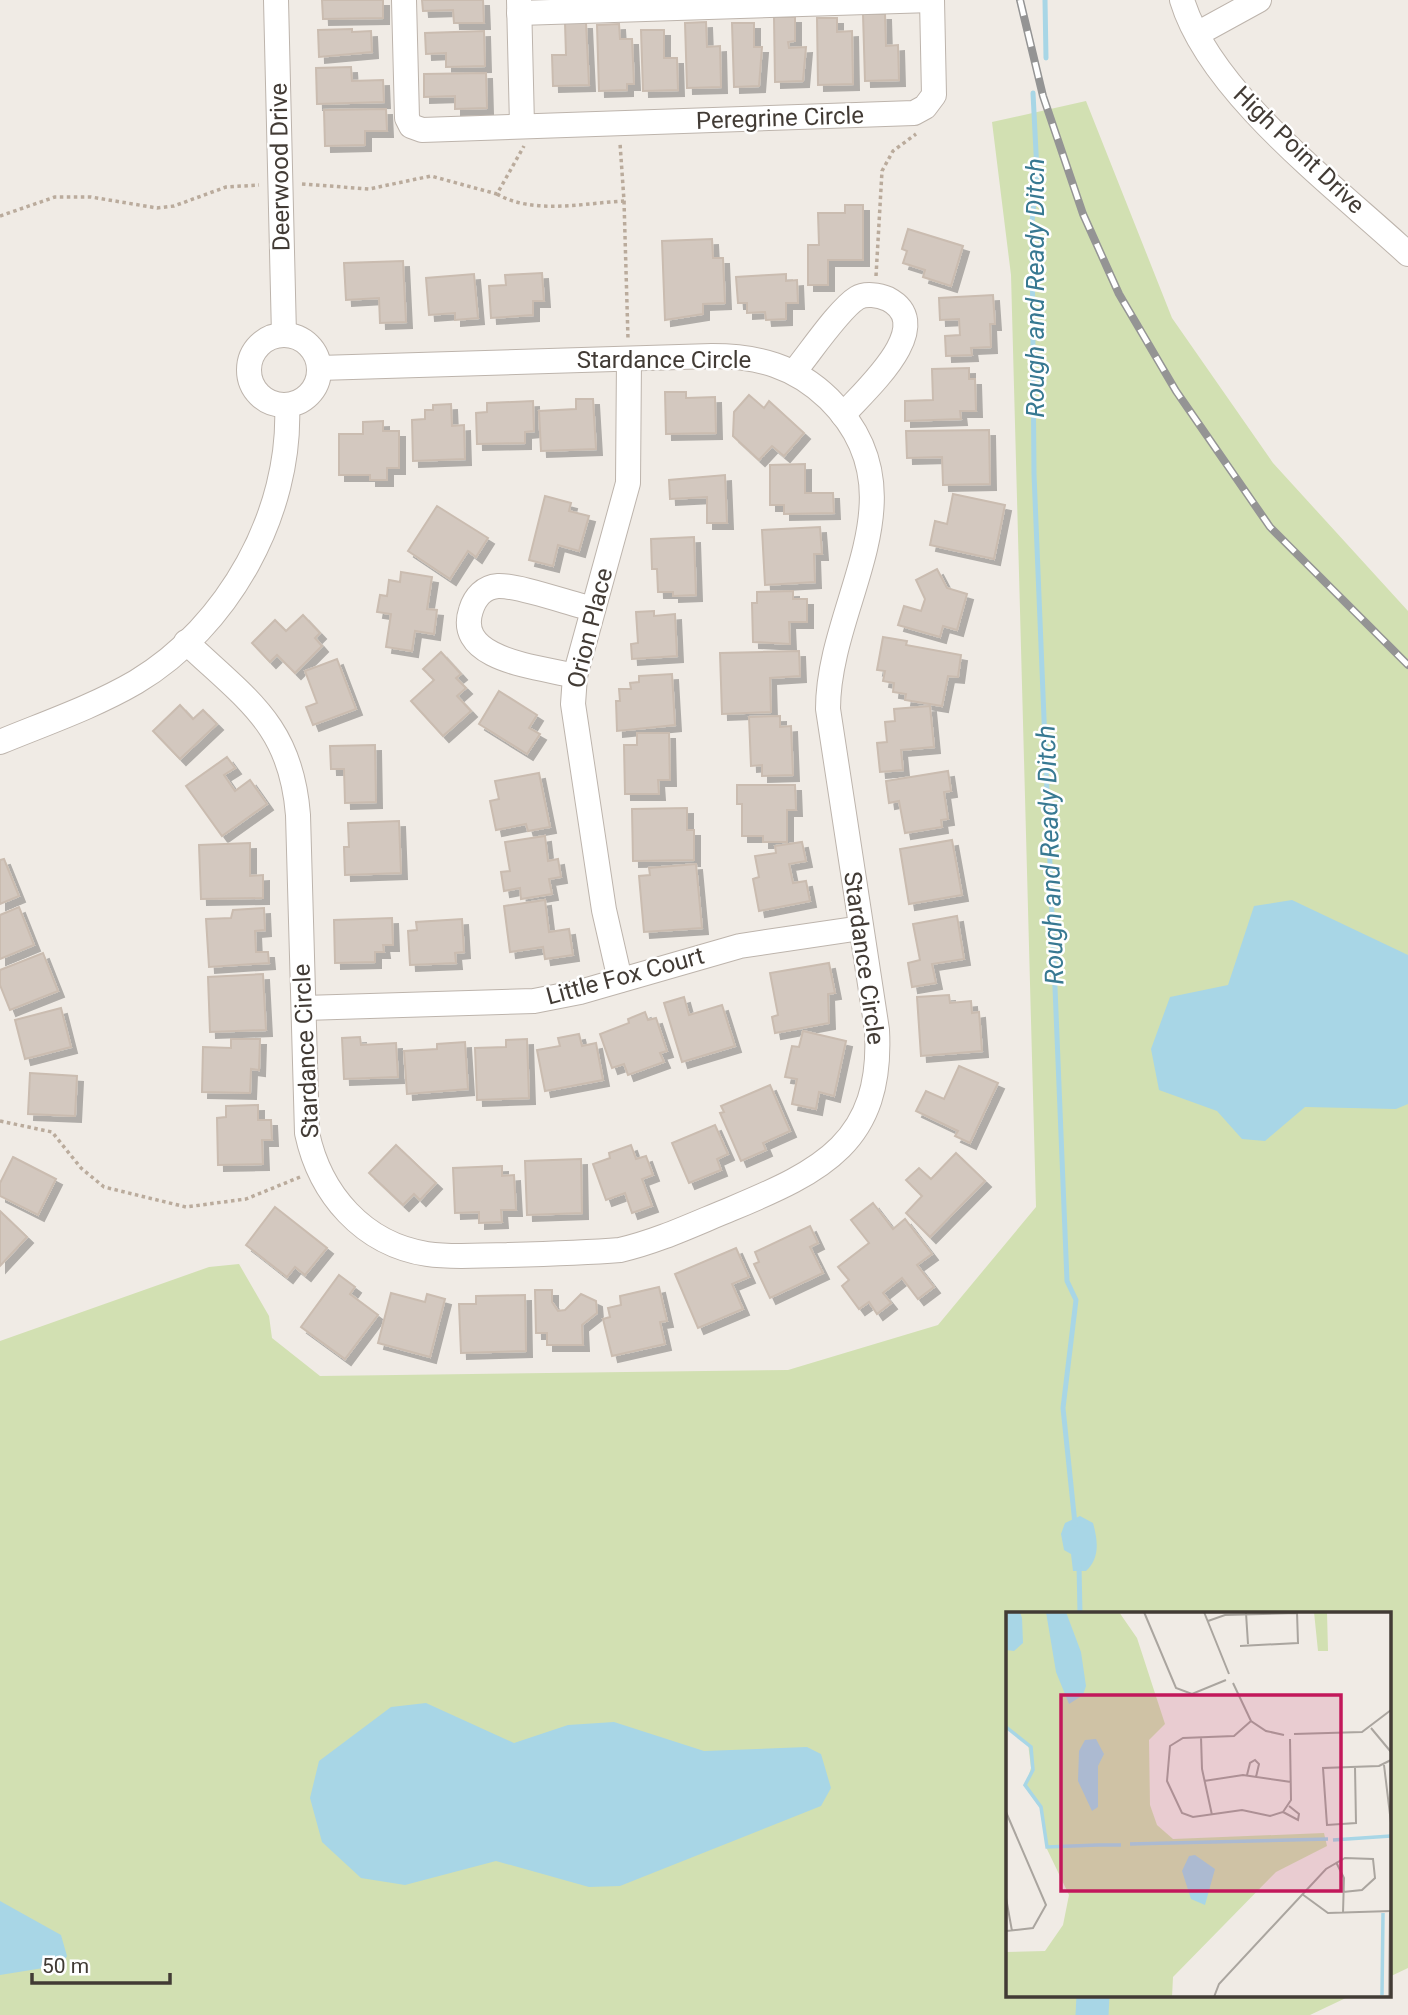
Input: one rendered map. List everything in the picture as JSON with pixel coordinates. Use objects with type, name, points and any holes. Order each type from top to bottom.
[{"type":"street","name":"Deerwood Drive","points":[[276,0],[284,334]]},
{"type":"street","name":"Peregrine Circle","points":[[404,0],[407,116],[411,126],[425,130],[917,112]]},
{"type":"street","points":[[529,125],[519,7],[932,0],[934,95],[917,112]]},
{"type":"street","name":"High Point Drive","points":[[1182,0],[1219,71],[1248,107],[1408,254]]},
{"type":"street","points":[[1198,34],[1259,0]]},
{"type":"street","points":[[794,372],[851,303],[860,296],[874,295],[891,301],[901,311],[905,338],[901,347],[843,415]]},
{"type":"street","points":[[284,334],[304,341],[317,357],[319,368],[318,377],[310,393],[287,405],[267,401],[259,395],[249,376],[251,356],[257,347],[264,340],[284,334]]},
{"type":"street","name":"Stardance Circle","points":[[186,642],[269,724],[292,769],[298,815],[306,1124],[316,1170],[342,1207],[376,1234],[413,1252],[452,1256],[620,1250],[649,1243],[794,1182],[823,1164],[848,1139],[864,1113],[874,1088],[878,1060],[877,1030],[830,731],[828,698],[869,537],[873,499],[867,461],[843,415],[823,393],[794,372],[754,358],[319,368]]},
{"type":"street","name":"Orion Place","points":[[620,980],[604,910],[578,752],[573,704],[575,676],[629,475],[629,359]]},
{"type":"street","points":[[0,742],[110,696],[164,662],[186,642],[232,589],[261,536],[279,481],[286,436],[287,405]]},
{"type":"street","points":[[575,676],[487,654],[471,635],[470,613],[480,594],[499,586],[593,609]]},
{"type":"street","name":"Little Fox Court","points":[[304,1008],[534,1001],[740,946],[862,928]]},
{"type":"path","points":[[874,295],[882,171],[893,151],[917,134],[917,112]]},
{"type":"path","points":[[618,124],[624,201],[629,359]]},
{"type":"path","points":[[497,194],[529,125]]},
{"type":"path","points":[[0,216],[55,197],[91,197],[157,208],[174,206],[226,187],[327,184],[369,189],[431,176],[497,194],[515,203],[537,205],[624,201]]},
{"type":"path","points":[[0,1121],[52,1132],[87,1174],[104,1187],[186,1207],[246,1199],[316,1170]]},
{"type":"green space","points":[[1086,101],[1172,318],[1273,463],[1408,611],[1408,1968],[1390,1977],[1390,1612],[1006,1612],[1006,1997],[1348,1997],[1310,2015],[0,2015],[0,1341],[209,1267],[239,1264],[269,1316],[272,1338],[320,1376],[788,1370],[938,1325],[1036,1207],[1011,275],[992,122]]},
{"type":"water","points":[[1292,900],[1408,955],[1408,1104],[1396,1109],[1305,1107],[1265,1141],[1242,1139],[1217,1111],[1159,1090],[1151,1049],[1170,997],[1228,985],[1254,906]]},
{"type":"water","points":[[1080,1516],[1093,1523],[1097,1549],[1094,1561],[1086,1571],[1073,1571],[1071,1554],[1064,1550],[1061,1534],[1065,1523]]},
{"type":"water","points":[[426,1703],[514,1743],[568,1725],[614,1722],[704,1751],[807,1747],[821,1754],[831,1788],[821,1806],[620,1886],[589,1887],[496,1861],[405,1885],[361,1878],[322,1842],[310,1798],[319,1761],[391,1707]]},
{"type":"water","points":[[0,1901],[61,1935],[67,1956],[62,1965],[0,1975]]},
{"type":"building","points":[[322,0],[383,0],[383,18],[323,19]]},
{"type":"building","points":[[422,0],[483,0],[484,23],[454,23],[453,10],[423,11]]},
{"type":"building","points":[[863,14],[885,14],[886,46],[898,45],[899,80],[865,81]]},
{"type":"building","points":[[774,17],[795,17],[795,41],[788,42],[789,48],[806,47],[803,81],[775,82]]},
{"type":"building","points":[[817,18],[837,18],[837,32],[852,31],[853,84],[818,85]]},
{"type":"building","points":[[706,22],[707,47],[720,46],[721,87],[687,88],[685,23]]},
{"type":"building","points":[[565,23],[586,23],[589,85],[553,86],[552,55],[566,55]]},
{"type":"building","points":[[732,23],[754,23],[754,47],[762,47],[759,86],[734,87]]},
{"type":"building","points":[[619,24],[620,39],[632,39],[634,84],[627,84],[627,90],[599,91],[597,25]]},
{"type":"building","points":[[352,29],[352,32],[371,31],[372,52],[319,57],[318,30]]},
{"type":"building","points":[[641,30],[664,30],[664,58],[677,58],[678,90],[643,91]]},
{"type":"building","points":[[484,31],[485,66],[446,67],[446,53],[426,54],[425,33]]},
{"type":"building","points":[[351,67],[352,81],[383,80],[384,102],[317,104],[316,68]]},
{"type":"building","points":[[486,73],[487,108],[455,109],[455,96],[424,97],[424,74]]},
{"type":"building","points":[[386,109],[387,131],[365,131],[365,145],[325,146],[324,110]]},
{"type":"building","points":[[845,205],[863,205],[863,260],[828,260],[828,285],[808,285],[808,245],[819,245],[818,213],[845,213]]},
{"type":"building","points":[[908,229],[963,246],[951,286],[923,277],[925,270],[903,263],[907,251],[902,249]]},
{"type":"building","points":[[712,239],[713,258],[723,258],[725,303],[703,304],[703,314],[665,320],[662,241]]},
{"type":"building","points":[[403,261],[406,322],[380,323],[379,298],[346,300],[344,263]]},
{"type":"building","points":[[542,273],[544,301],[533,301],[533,315],[491,318],[489,286],[506,285],[505,275]]},
{"type":"building","points":[[474,274],[478,318],[455,320],[455,313],[429,315],[426,278]]},
{"type":"building","points":[[786,274],[786,281],[797,280],[798,303],[786,303],[786,319],[766,320],[765,312],[747,313],[747,303],[738,303],[736,277]]},
{"type":"building","points":[[993,295],[995,324],[990,324],[991,347],[971,348],[972,355],[946,356],[945,336],[960,335],[959,319],[940,320],[939,298]]},
{"type":"building","points":[[969,368],[969,379],[975,379],[976,411],[960,411],[961,419],[905,421],[905,401],[933,400],[932,369]]},
{"type":"building","points":[[665,392],[686,392],[686,398],[715,397],[716,433],[666,434]]},
{"type":"building","points":[[749,395],[764,408],[769,401],[804,433],[784,456],[772,446],[759,460],[733,436],[734,412]]},
{"type":"building","points":[[576,399],[593,399],[596,449],[541,451],[539,411],[576,409]]},
{"type":"building","points":[[533,401],[534,431],[525,432],[525,443],[477,444],[476,413],[487,412],[487,403]]},
{"type":"building","points":[[451,404],[452,426],[464,425],[465,459],[413,461],[412,420],[425,419],[425,410],[433,410],[433,405]]},
{"type":"building","points":[[383,421],[383,431],[399,431],[399,468],[387,468],[387,480],[370,480],[370,475],[339,475],[339,434],[363,434],[363,422]]},
{"type":"building","points":[[989,430],[990,484],[943,485],[942,457],[907,458],[906,431]]},
{"type":"building","points":[[805,464],[805,493],[833,493],[834,513],[784,514],[784,505],[770,505],[770,465]]},
{"type":"building","points":[[725,475],[727,523],[707,523],[707,497],[670,499],[669,480]]},
{"type":"building","points":[[953,494],[1005,505],[994,559],[930,545],[935,521],[947,524]]},
{"type":"building","points":[[545,496],[571,503],[569,511],[589,516],[579,551],[558,545],[553,566],[529,560]]},
{"type":"building","points":[[437,506],[488,538],[476,557],[468,551],[450,579],[408,551]]},
{"type":"building","points":[[820,527],[822,554],[814,554],[815,582],[765,585],[762,530]]},
{"type":"building","points":[[694,537],[696,595],[673,596],[673,592],[658,592],[657,569],[652,569],[651,539]]},
{"type":"building","points":[[937,569],[947,588],[967,594],[957,630],[943,626],[940,637],[898,625],[904,606],[921,611],[925,599],[916,580]]},
{"type":"building","points":[[401,572],[432,577],[427,609],[437,610],[434,634],[415,631],[412,651],[386,647],[391,614],[377,612],[380,595],[387,596],[389,580],[400,582]]},
{"type":"building","points":[[793,591],[793,599],[807,599],[807,622],[789,622],[790,644],[753,642],[752,603],[757,603],[757,592]]},
{"type":"building","points":[[654,611],[654,616],[675,614],[677,656],[632,659],[631,644],[638,643],[636,612]]},
{"type":"building","points":[[303,615],[320,633],[315,638],[322,646],[295,673],[277,655],[270,662],[252,643],[275,620],[286,631]]},
{"type":"building","points":[[883,637],[907,641],[906,645],[961,655],[958,677],[948,676],[942,706],[905,700],[906,694],[893,692],[894,683],[883,681],[885,671],[877,670]]},
{"type":"building","points":[[799,651],[800,676],[770,678],[771,712],[722,714],[720,653]]},
{"type":"building","points":[[441,652],[461,674],[456,678],[466,688],[457,696],[471,711],[443,736],[411,701],[434,680],[423,669]]},
{"type":"building","points":[[337,659],[356,709],[313,725],[306,707],[317,703],[305,671]]},
{"type":"building","points":[[672,674],[675,725],[617,731],[616,701],[620,701],[619,689],[631,689],[630,683],[639,682],[639,676]]},
{"type":"building","points":[[499,691],[537,715],[529,728],[540,734],[527,754],[479,724]]},
{"type":"building","points":[[180,705],[193,719],[203,710],[217,724],[180,759],[153,731]]},
{"type":"building","points":[[930,706],[934,747],[901,750],[903,770],[880,772],[877,743],[887,742],[885,722],[895,721],[894,709]]},
{"type":"building","points":[[780,716],[780,727],[791,726],[793,775],[762,776],[762,765],[751,766],[749,717]]},
{"type":"building","points":[[637,733],[669,733],[670,780],[658,780],[659,794],[625,794],[624,745],[637,745]]},
{"type":"building","points":[[375,745],[376,802],[345,803],[344,769],[331,769],[330,746]]},
{"type":"building","points":[[227,757],[235,768],[224,775],[235,791],[250,780],[267,804],[222,836],[186,786]]},
{"type":"building","points":[[948,771],[951,791],[944,792],[948,819],[941,820],[942,827],[905,833],[899,801],[889,803],[886,781]]},
{"type":"building","points":[[539,773],[550,827],[528,831],[526,824],[496,830],[490,801],[499,799],[495,781]]},
{"type":"building","points":[[737,785],[795,785],[796,810],[787,810],[787,842],[763,842],[763,836],[742,836],[742,804],[737,804]]},
{"type":"building","points":[[687,808],[687,830],[694,830],[694,860],[633,861],[632,809]]},
{"type":"building","points":[[399,821],[401,873],[345,875],[344,847],[349,847],[348,823]]},
{"type":"building","points":[[545,836],[548,861],[558,859],[561,877],[549,879],[552,894],[521,899],[520,888],[504,891],[501,872],[510,871],[505,842]]},
{"type":"building","points":[[952,840],[962,895],[909,904],[900,849]]},
{"type":"building","points":[[802,842],[806,861],[789,864],[793,883],[806,881],[810,901],[759,911],[753,879],[759,877],[755,856],[776,853],[775,846]]},
{"type":"building","points":[[250,843],[250,876],[263,875],[263,898],[201,899],[199,845]]},
{"type":"building","points":[[4,859],[19,896],[0,904],[0,860]]},
{"type":"building","points":[[696,864],[702,928],[644,932],[639,876],[650,875],[649,868]]},
{"type":"building","points":[[545,900],[549,932],[569,929],[573,955],[545,959],[543,947],[510,952],[504,906]]},
{"type":"building","points":[[19,907],[34,945],[0,959],[0,915]]},
{"type":"building","points":[[264,908],[265,930],[255,931],[256,952],[268,952],[269,963],[209,967],[206,919],[231,918],[233,910]]},
{"type":"building","points":[[957,916],[964,959],[932,964],[936,983],[912,987],[908,963],[920,960],[913,924]]},
{"type":"building","points":[[392,918],[393,945],[383,945],[384,952],[375,952],[375,962],[335,963],[334,920]]},
{"type":"building","points":[[462,919],[464,952],[455,953],[456,963],[410,965],[408,931],[417,930],[416,922]]},
{"type":"building","points":[[43,953],[58,991],[10,1010],[0,985],[0,970]]},
{"type":"building","points":[[829,963],[835,993],[828,994],[829,1023],[775,1033],[772,1017],[778,1015],[770,973]]},
{"type":"building","points":[[263,974],[266,1030],[210,1032],[208,977]]},
{"type":"building","points":[[949,995],[950,1003],[971,1001],[972,1013],[979,1012],[982,1051],[921,1056],[917,997]]},
{"type":"building","points":[[684,997],[689,1015],[722,1005],[735,1046],[682,1062],[664,1003]]},
{"type":"building","points":[[61,1008],[71,1047],[25,1059],[15,1020]]},
{"type":"building","points":[[645,1012],[648,1020],[656,1018],[667,1051],[660,1053],[664,1062],[628,1075],[624,1064],[612,1068],[600,1034],[629,1023],[628,1019]]},
{"type":"building","points":[[803,1031],[846,1041],[834,1096],[819,1092],[816,1109],[792,1104],[797,1079],[785,1077],[792,1046],[799,1047]]},
{"type":"building","points":[[579,1034],[582,1046],[596,1043],[603,1080],[545,1091],[537,1050],[560,1046],[558,1038]]},
{"type":"building","points":[[360,1037],[361,1045],[396,1043],[398,1077],[344,1079],[342,1038]]},
{"type":"building","points":[[231,1039],[260,1039],[259,1070],[251,1069],[250,1093],[202,1092],[203,1047],[231,1048]]},
{"type":"building","points":[[527,1039],[529,1098],[477,1100],[475,1048],[506,1047],[506,1040]]},
{"type":"building","points":[[465,1042],[468,1089],[407,1094],[404,1051],[437,1049],[437,1044]]},
{"type":"building","points":[[959,1066],[998,1083],[970,1143],[955,1136],[958,1131],[916,1111],[926,1091],[944,1099]]},
{"type":"building","points":[[30,1073],[77,1076],[75,1116],[28,1114]]},
{"type":"building","points":[[770,1085],[790,1131],[763,1143],[766,1150],[741,1161],[720,1113],[724,1112],[721,1106]]},
{"type":"building","points":[[258,1105],[258,1120],[271,1120],[272,1140],[262,1140],[263,1164],[218,1165],[217,1118],[226,1117],[226,1106]]},
{"type":"building","points":[[715,1125],[728,1154],[717,1159],[721,1170],[689,1183],[672,1143]]},
{"type":"building","points":[[396,1145],[436,1183],[420,1200],[414,1194],[403,1205],[369,1173]]},
{"type":"building","points":[[631,1145],[636,1159],[646,1156],[653,1175],[642,1179],[652,1206],[632,1213],[625,1193],[606,1200],[593,1164],[610,1158],[609,1153]]},
{"type":"building","points":[[956,1153],[985,1181],[930,1237],[906,1213],[922,1196],[906,1180],[919,1168],[931,1179]]},
{"type":"building","points":[[13,1157],[56,1179],[38,1215],[0,1196],[0,1183]]},
{"type":"building","points":[[581,1159],[582,1213],[527,1215],[525,1161]]},
{"type":"building","points":[[502,1166],[502,1176],[514,1175],[516,1210],[501,1210],[502,1222],[479,1223],[479,1212],[455,1213],[453,1168]]},
{"type":"building","points":[[873,1203],[893,1229],[905,1219],[932,1254],[917,1265],[934,1287],[918,1299],[902,1278],[883,1293],[891,1303],[877,1314],[869,1302],[859,1309],[842,1286],[849,1280],[838,1267],[869,1243],[851,1220]]},
{"type":"building","points":[[275,1207],[327,1248],[305,1275],[295,1267],[287,1277],[246,1245]]},
{"type":"building","points":[[0,1211],[27,1237],[0,1266]]},
{"type":"building","points":[[810,1226],[818,1243],[810,1247],[823,1273],[770,1298],[754,1264],[759,1262],[755,1252]]},
{"type":"building","points":[[736,1248],[749,1277],[732,1284],[743,1309],[698,1328],[675,1274]]},
{"type":"building","points":[[339,1275],[355,1287],[350,1294],[378,1315],[345,1359],[301,1327]]},
{"type":"building","points":[[659,1287],[667,1321],[660,1322],[665,1344],[612,1356],[603,1319],[610,1317],[608,1308],[621,1305],[620,1296]]},
{"type":"building","points":[[535,1290],[552,1290],[552,1302],[558,1311],[565,1310],[581,1294],[596,1301],[597,1313],[582,1325],[583,1345],[547,1345],[547,1333],[536,1333]]},
{"type":"building","points":[[391,1293],[425,1302],[427,1294],[445,1299],[430,1357],[378,1343]]},
{"type":"building","points":[[525,1295],[526,1351],[461,1353],[459,1304],[476,1304],[476,1296]]},
{"type":"waterway","name":"Rough and Ready Ditch","points":[[1045,0],[1046,58]]},
{"type":"waterway","name":"Rough and Ready Ditch","points":[[1033,93],[1037,172],[1032,222],[1034,474],[1067,1281],[1076,1300],[1063,1408],[1075,1524]]},
{"type":"waterway","name":"Rough and Ready Ditch","points":[[1079,1565],[1080,1612]]},
{"type":"waterway","name":"Rough and Ready Ditch","points":[[1092,2015],[1093,1997]]},
{"type":"railway","points":[[1020,0],[1043,96],[1083,214],[1119,294],[1176,391],[1270,527],[1408,665]]}]
